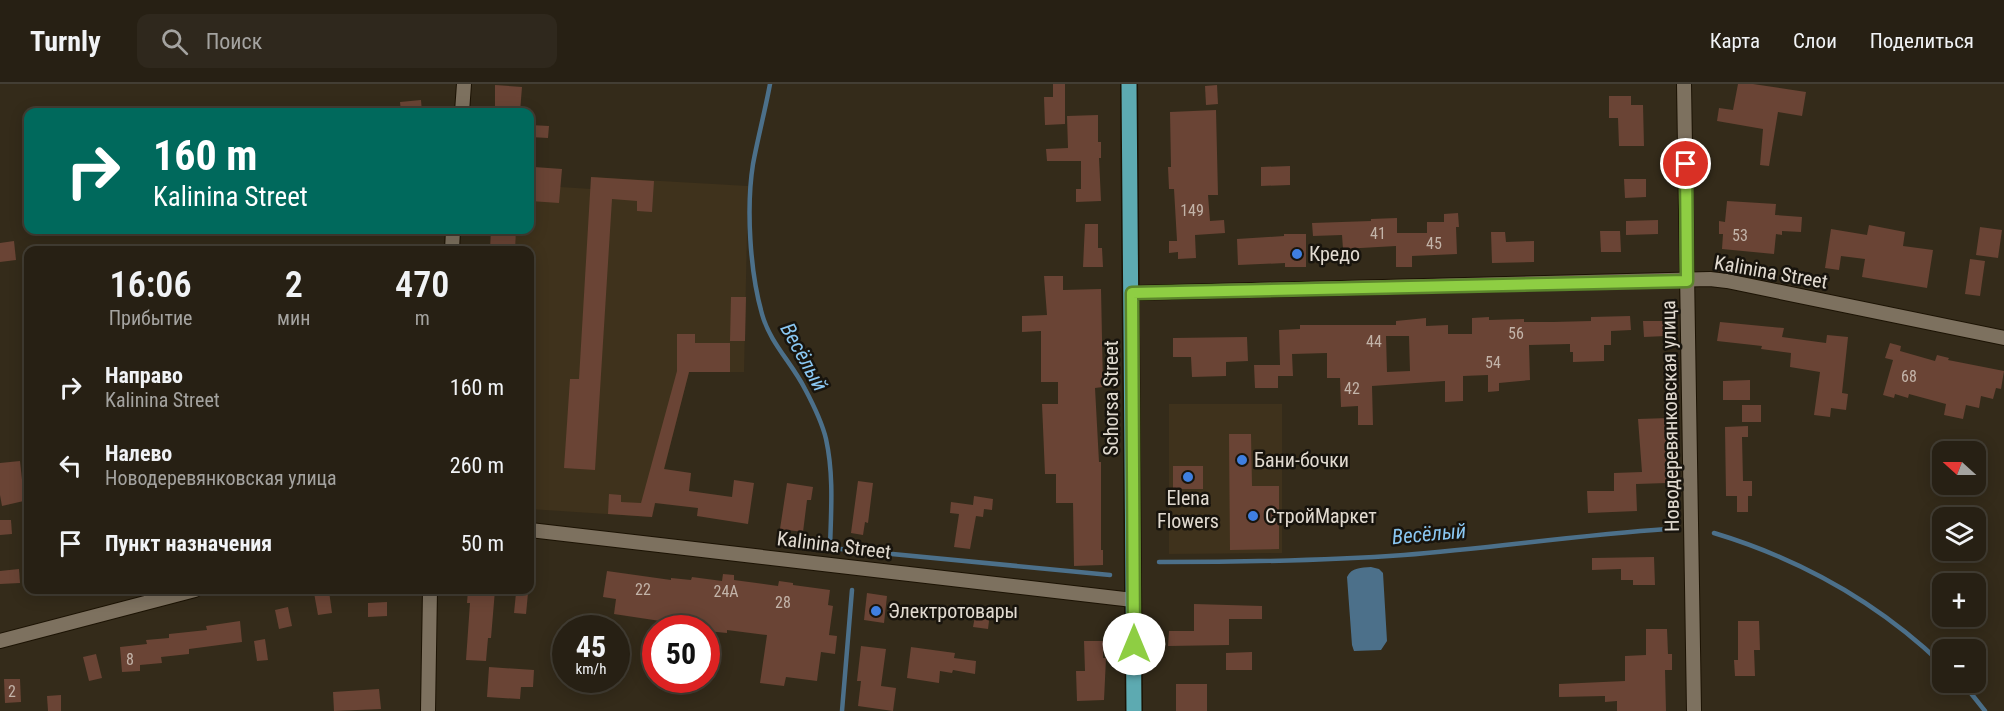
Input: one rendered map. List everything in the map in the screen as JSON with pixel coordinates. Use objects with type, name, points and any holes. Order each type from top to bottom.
[{"type":"main road","name":"Schorsa Street","points":[[1129,84],[1134,711]]},
{"type":"street","points":[[462,108],[464,84]]},
{"type":"street","name":"Новодеревянковская улица","points":[[1684,84],[1694,711]]},
{"type":"street","name":"Kalinina Street","points":[[1132,293],[1710,279],[2004,338]]},
{"type":"street","name":"Kalinina Street","points":[[534,530],[1133,600]]},
{"type":"street","points":[[0,641],[180,594]]},
{"type":"street","points":[[428,711],[430,594]]},
{"type":"shaded area","points":[[591,177],[748,186],[744,372],[689,372],[652,517],[534,509],[534,246],[490,246],[491,234],[534,234],[534,185],[591,189]]},
{"type":"shaded area","points":[[1169,404],[1282,404],[1282,553],[1169,554]]},
{"type":"water","points":[[1371,567],[1383,573],[1387,641],[1381,650],[1354,651],[1347,577],[1354,570]]},
{"type":"building","points":[[1053,84],[1065,84],[1065,124],[1045,125],[1044,97],[1053,97]]},
{"type":"building","points":[[1738,84],[1806,92],[1802,116],[1778,112],[1769,166],[1760,165],[1763,129],[1717,121],[1719,108],[1733,110]]},
{"type":"building","points":[[495,85],[522,87],[520,108],[495,108]]},
{"type":"building","points":[[1217,85],[1218,104],[1206,105],[1205,86]]},
{"type":"building","points":[[1609,96],[1631,96],[1631,105],[1643,105],[1644,146],[1619,146],[1618,118],[1609,118]]},
{"type":"building","points":[[421,100],[422,108],[401,108],[400,102]]},
{"type":"building","points":[[1216,110],[1218,195],[1208,195],[1210,221],[1224,220],[1225,233],[1195,235],[1196,258],[1178,259],[1178,252],[1169,253],[1169,241],[1177,241],[1174,189],[1169,189],[1170,112]]},
{"type":"building","points":[[1098,115],[1098,142],[1101,142],[1101,158],[1099,158],[1101,201],[1076,202],[1076,189],[1081,189],[1081,161],[1047,161],[1046,149],[1068,148],[1067,116]]},
{"type":"building","points":[[534,125],[549,126],[548,138],[534,137]]},
{"type":"building","points":[[1290,166],[1290,185],[1261,186],[1261,167]]},
{"type":"building","points":[[534,167],[562,169],[559,203],[534,201]]},
{"type":"building","points":[[591,177],[654,181],[652,212],[637,211],[637,201],[612,199],[595,470],[564,468],[570,379],[579,379]]},
{"type":"building","points":[[1624,179],[1646,179],[1646,197],[1625,198]]},
{"type":"building","points":[[1727,201],[1776,204],[1775,215],[1802,217],[1801,232],[1782,231],[1782,235],[1776,234],[1774,254],[1722,249],[1723,234],[1719,234],[1719,221],[1725,222]]},
{"type":"building","points":[[1458,213],[1457,254],[1412,256],[1412,267],[1396,267],[1396,246],[1343,249],[1342,235],[1313,236],[1312,223],[1397,218],[1397,233],[1427,233],[1427,222],[1444,222],[1444,214]]},
{"type":"building","points":[[1658,220],[1658,234],[1626,235],[1626,221]]},
{"type":"building","points":[[1085,224],[1098,224],[1098,248],[1102,248],[1103,267],[1083,267]]},
{"type":"building","points":[[1869,225],[1905,232],[1903,246],[1933,250],[1927,288],[1862,277],[1865,259],[1841,256],[1839,270],[1825,268],[1831,229],[1867,235]]},
{"type":"building","points":[[1980,227],[2002,230],[1998,258],[1976,255]]},
{"type":"building","points":[[1600,231],[1620,231],[1621,252],[1601,252]]},
{"type":"building","points":[[1491,232],[1505,232],[1506,242],[1534,241],[1534,262],[1492,263]]},
{"type":"building","points":[[491,234],[516,234],[515,246],[490,246]]},
{"type":"building","points":[[1284,234],[1306,234],[1306,267],[1285,267],[1285,263],[1238,265],[1237,239],[1284,236]]},
{"type":"building","points":[[14,241],[16,260],[0,262],[0,243]]},
{"type":"building","points":[[1970,259],[1985,261],[1980,296],[1965,294]]},
{"type":"building","points":[[1044,276],[1063,276],[1063,290],[1101,289],[1103,387],[1095,388],[1099,462],[1101,462],[1103,565],[1074,566],[1073,503],[1056,503],[1056,474],[1045,474],[1042,404],[1058,404],[1058,382],[1041,382],[1041,331],[1022,332],[1022,316],[1047,315]]},
{"type":"building","points":[[731,297],[746,297],[745,341],[730,341]]},
{"type":"building","points":[[1630,316],[1631,330],[1611,331],[1611,345],[1604,345],[1604,361],[1573,362],[1570,344],[1529,345],[1530,380],[1499,383],[1499,391],[1488,392],[1488,375],[1463,376],[1463,401],[1445,402],[1445,381],[1372,386],[1373,425],[1358,425],[1358,406],[1341,407],[1340,378],[1327,378],[1327,353],[1292,354],[1293,376],[1278,376],[1278,388],[1255,388],[1254,365],[1280,365],[1279,330],[1300,329],[1300,325],[1396,325],[1396,321],[1426,318],[1426,326],[1448,325],[1448,334],[1472,334],[1472,318],[1489,317],[1489,320],[1524,319],[1524,322],[1553,322],[1591,321],[1591,317]],"holes":[[[1386,336],[1409,336],[1410,371],[1387,372]]]},
{"type":"building","points":[[1643,321],[1666,321],[1666,336],[1644,337]]},
{"type":"building","points":[[1720,322],[1784,328],[1782,337],[1826,343],[1827,335],[1848,337],[1842,393],[1848,394],[1846,410],[1831,408],[1830,417],[1814,415],[1820,372],[1790,367],[1791,353],[1761,349],[1762,346],[1717,341]]},
{"type":"building","points":[[677,334],[695,334],[695,343],[730,343],[730,372],[689,372],[664,469],[691,473],[689,491],[732,497],[734,480],[754,483],[748,524],[697,516],[698,508],[655,503],[652,517],[608,514],[609,494],[621,495],[621,502],[641,503],[677,371]]},
{"type":"building","points":[[1247,337],[1248,361],[1226,362],[1226,376],[1192,377],[1191,357],[1173,357],[1173,338]]},
{"type":"building","points":[[1890,343],[1901,346],[1900,351],[1935,361],[1937,355],[1949,358],[1948,360],[2004,371],[2001,389],[1996,388],[1993,399],[1981,396],[1979,408],[1966,405],[1963,419],[1944,415],[1946,404],[1909,394],[1908,398],[1895,394],[1894,398],[1883,395],[1893,360],[1885,358]]},
{"type":"building","points":[[1750,380],[1750,400],[1723,400],[1723,381]]},
{"type":"building","points":[[1742,405],[1761,405],[1761,422],[1742,422]]},
{"type":"building","points":[[1669,418],[1670,444],[1666,444],[1667,483],[1636,484],[1637,511],[1588,513],[1587,491],[1614,491],[1614,473],[1642,472],[1638,419]]},
{"type":"building","points":[[1748,426],[1748,437],[1742,437],[1743,481],[1752,481],[1752,496],[1748,496],[1748,512],[1737,512],[1737,496],[1726,496],[1725,427]]},
{"type":"building","points":[[1229,434],[1251,434],[1252,486],[1279,486],[1279,549],[1230,550]]},
{"type":"building","points":[[20,461],[24,501],[2,506],[0,463]]},
{"type":"building","points":[[1173,466],[1203,466],[1203,489],[1173,489]]},
{"type":"building","points":[[858,481],[873,483],[868,523],[865,522],[863,535],[851,533]]},
{"type":"building","points":[[787,483],[813,487],[811,500],[807,500],[803,532],[780,529]]},
{"type":"building","points":[[974,496],[993,499],[992,510],[984,509],[983,517],[976,516],[970,549],[954,547],[959,514],[950,513],[951,502],[973,505]]},
{"type":"building","points":[[0,520],[11,520],[12,534],[0,535]]},
{"type":"building","points":[[1654,557],[1655,585],[1633,585],[1633,580],[1621,580],[1621,569],[1592,570],[1592,558]]},
{"type":"building","points":[[19,569],[20,583],[0,584],[0,571]]},
{"type":"building","points":[[607,571],[671,580],[671,578],[691,580],[692,577],[722,581],[723,574],[734,575],[734,580],[778,586],[779,581],[830,590],[828,605],[833,606],[829,635],[837,636],[835,654],[821,652],[817,681],[786,677],[784,686],[760,683],[767,635],[727,630],[727,633],[720,632],[720,615],[642,615],[642,618],[614,614],[616,599],[603,597]]},
{"type":"building","points":[[867,593],[887,596],[884,623],[864,620]]},
{"type":"building","points":[[314,594],[329,594],[332,613],[318,615]]},
{"type":"building","points":[[468,594],[495,594],[491,638],[488,638],[486,661],[466,660],[470,603],[467,603]]},
{"type":"building","points":[[516,594],[528,594],[526,614],[514,613]]},
{"type":"building","points":[[387,602],[387,616],[368,617],[368,603]]},
{"type":"building","points":[[1194,604],[1262,606],[1262,619],[1229,619],[1229,645],[1168,646],[1169,631],[1194,631]]},
{"type":"building","points":[[288,607],[292,626],[279,629],[275,610]]},
{"type":"building","points":[[976,611],[990,613],[988,629],[973,627]]},
{"type":"building","points":[[240,621],[242,642],[189,649],[189,654],[161,657],[162,663],[140,665],[140,671],[122,672],[120,647],[147,644],[146,640],[169,638],[169,634],[207,630],[206,626]]},
{"type":"building","points":[[1738,621],[1759,621],[1760,650],[1754,650],[1755,676],[1735,676],[1734,660],[1738,660]]},
{"type":"building","points":[[1646,629],[1667,629],[1668,654],[1672,654],[1672,670],[1665,670],[1666,711],[1617,711],[1617,701],[1605,702],[1605,696],[1559,697],[1559,684],[1625,681],[1625,656],[1646,655]]},
{"type":"building","points":[[265,639],[268,660],[257,661],[254,641]]},
{"type":"building","points":[[1084,641],[1103,641],[1103,658],[1106,658],[1104,700],[1077,701],[1076,671],[1085,671]]},
{"type":"building","points":[[861,646],[886,649],[881,686],[896,688],[893,711],[858,706],[861,681],[857,681]]},
{"type":"building","points":[[911,647],[955,653],[954,658],[976,661],[975,674],[953,670],[952,673],[940,671],[939,683],[907,678]]},
{"type":"building","points":[[1252,652],[1252,670],[1226,670],[1226,653]]},
{"type":"building","points":[[96,654],[102,678],[89,681],[83,657]]},
{"type":"building","points":[[489,667],[534,670],[533,687],[521,687],[520,699],[487,697]]},
{"type":"building","points":[[4,679],[20,679],[21,702],[5,703]]},
{"type":"building","points":[[1176,684],[1207,684],[1207,711],[1176,711]]},
{"type":"building","points":[[379,689],[381,709],[334,711],[333,692]]},
{"type":"building","points":[[61,695],[61,711],[48,711],[47,696]]},
{"type":"waterway","name":"Весёлый","points":[[770,84],[751,181],[752,260],[762,314],[770,334],[805,389],[824,433],[829,453],[831,480],[830,548],[1110,575]]},
{"type":"waterway","name":"Весёлый","points":[[1159,562],[1282,561],[1373,557],[1667,529]]},
{"type":"waterway","name":"Весёлый","points":[[1714,533],[1777,556],[1836,585],[1891,621],[1932,655]]},
{"type":"waterway","points":[[842,711],[852,590]]},
{"type":"waterway","name":"Весёлый","points":[[1971,693],[1985,711]]},
{"type":"place","name":"Кредо","points":[[1297,254]]},
{"type":"place","name":"Бани-бочки","points":[[1242,460]]},
{"type":"place","name":"Elena Flowers","points":[[1188,477]]},
{"type":"place","name":"СтройМаркет","points":[[1253,516]]},
{"type":"place","name":"Электротовары","points":[[876,611]]},
{"type":"route","points":[[1134,644],[1132,293],[1687,281],[1686,164]]}]
